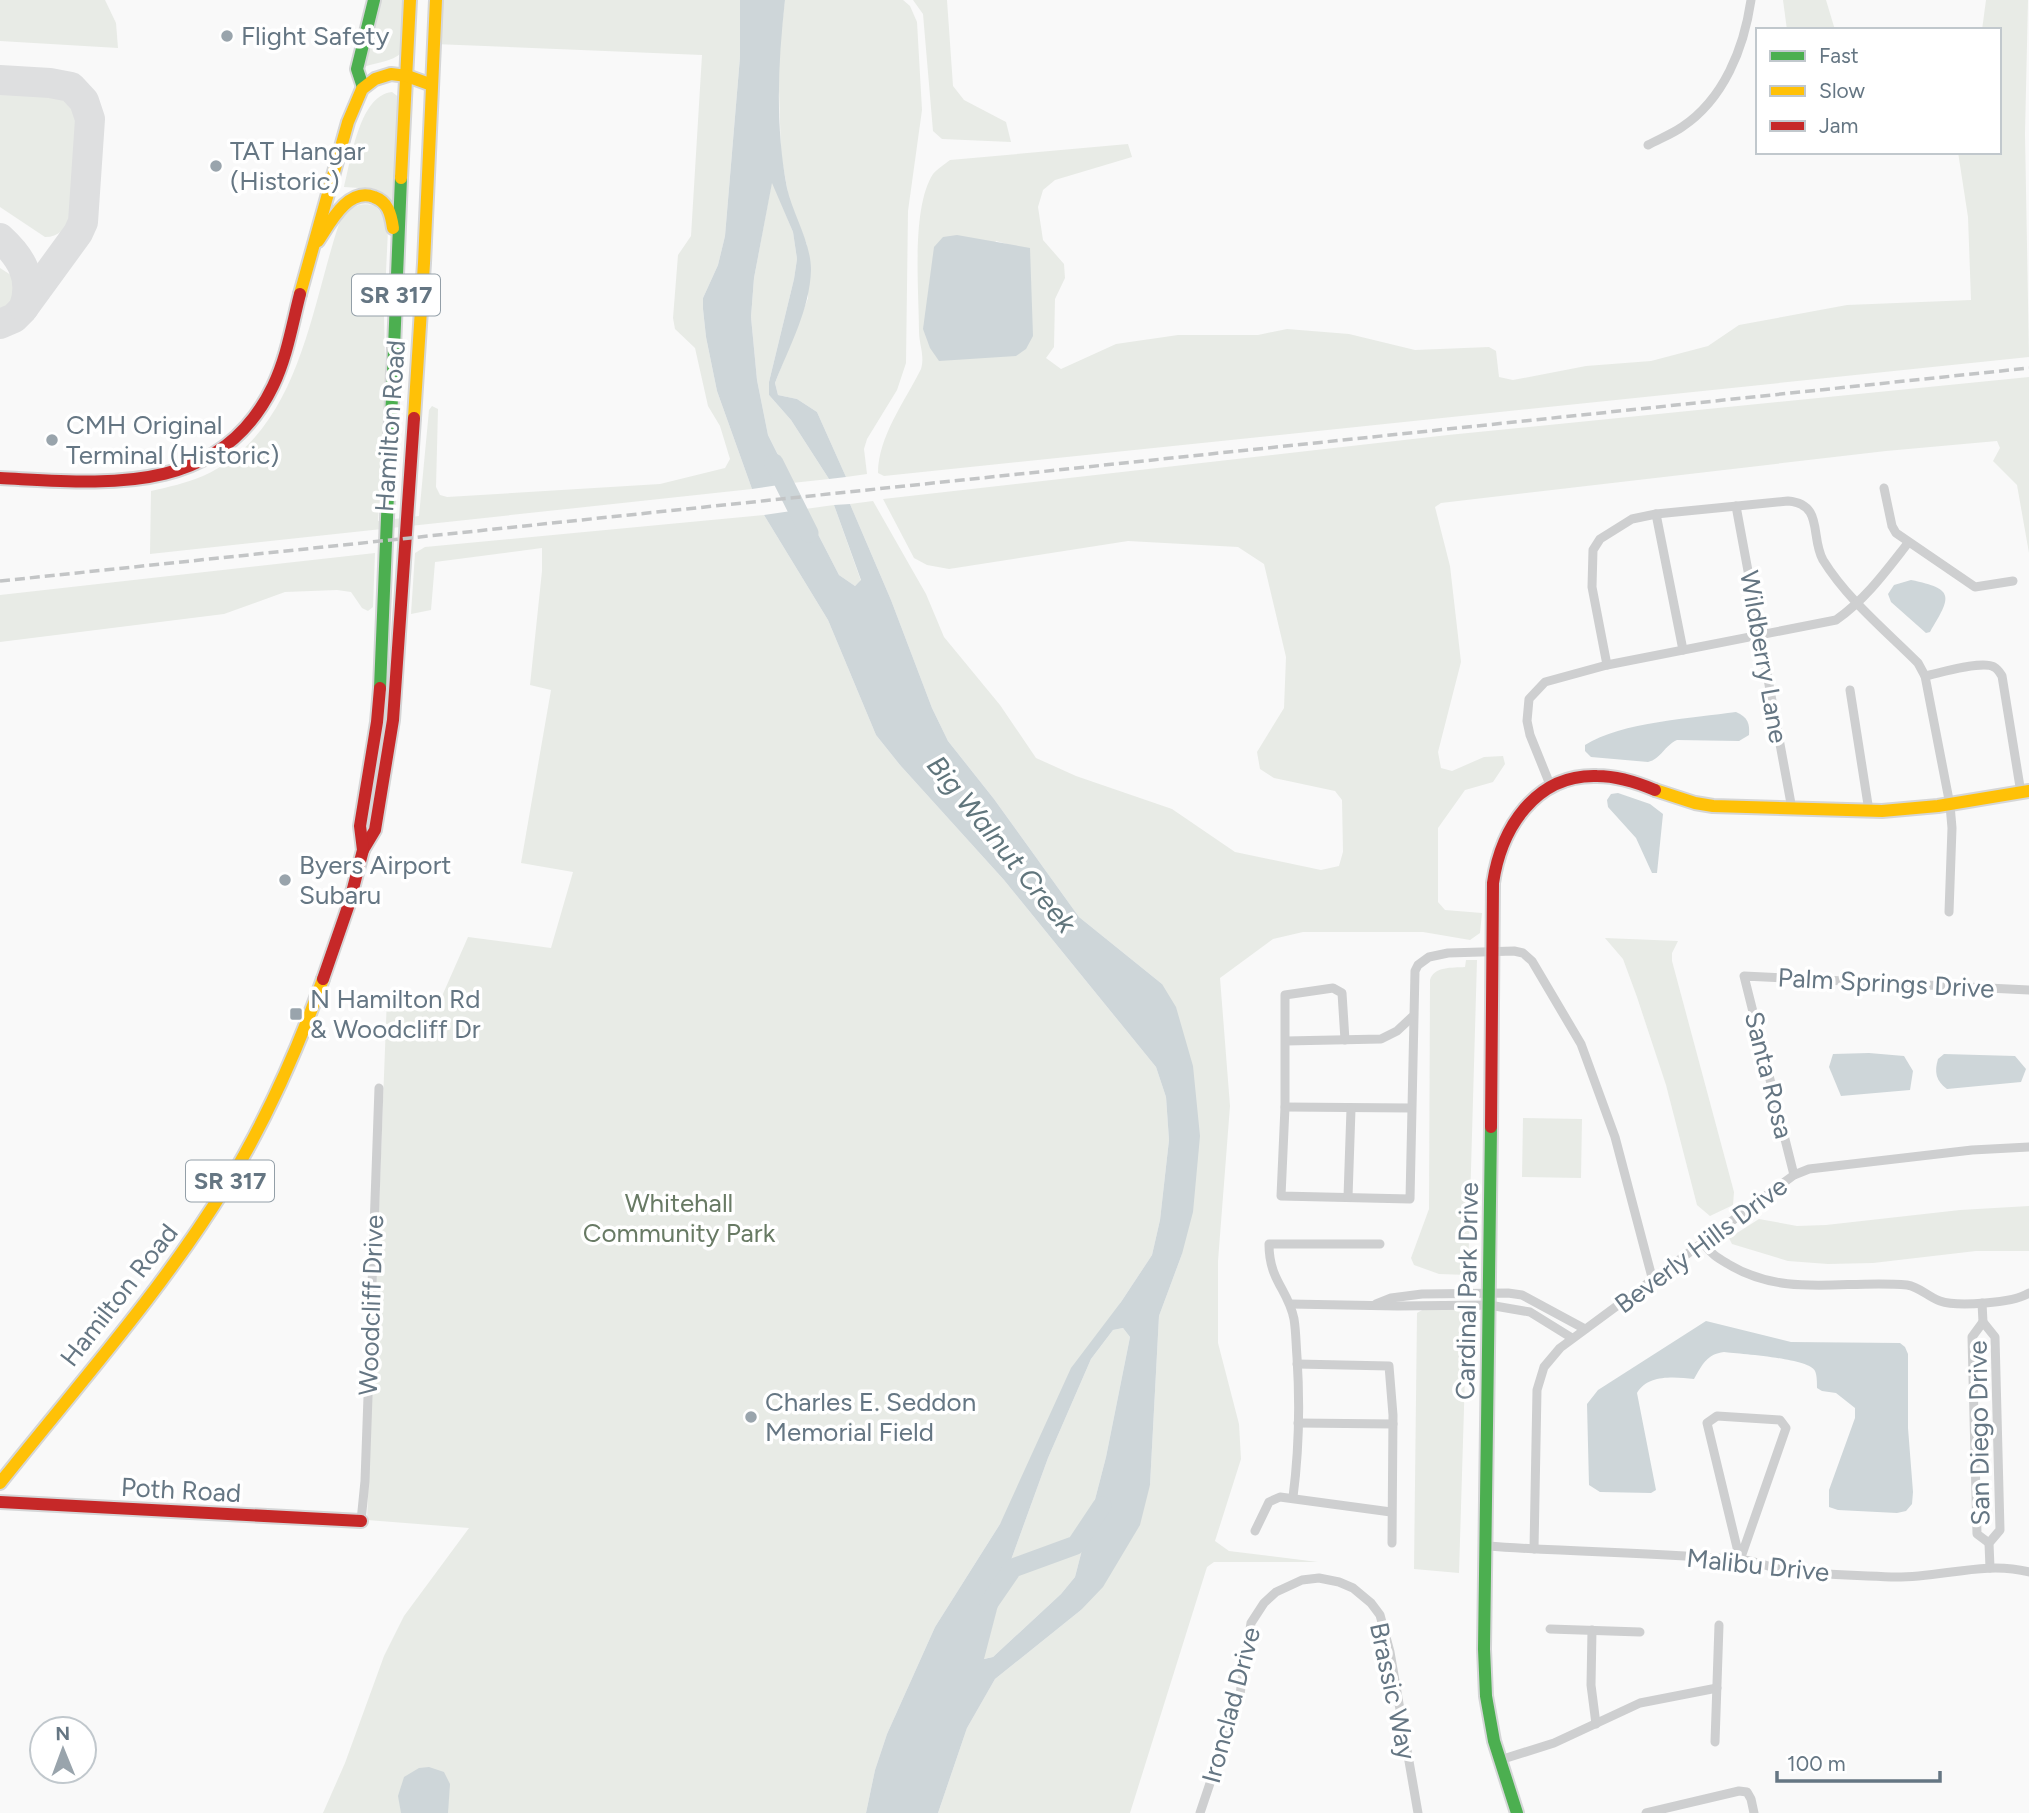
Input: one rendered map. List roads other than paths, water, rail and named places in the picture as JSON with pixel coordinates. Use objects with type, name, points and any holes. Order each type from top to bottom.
[{"type":"main road","points":[[363,87],[357,69],[374,0]]},
{"type":"main road","name":"Hamilton Road","points":[[363,850],[360,826],[377,722],[383,640],[410,0]]},
{"type":"main road","name":"Hamilton Road","points":[[0,1483],[141,1307],[185,1249],[227,1185],[265,1116],[300,1043],[349,904],[363,850],[375,830],[393,720],[424,263],[436,0]]},
{"type":"main road","points":[[0,478],[138,481],[189,468],[220,450],[250,421],[275,380],[341,146],[363,87],[381,76],[406,75],[432,85]]},
{"type":"main road","points":[[313,247],[345,204],[355,197],[370,195],[383,202],[391,216],[397,261]]},
{"type":"main road","points":[[1551,786],[1588,776],[1613,776],[1639,782],[1678,799],[1695,803],[1869,811],[1950,805],[2025,792]]},
{"type":"main road","name":"Cardinal Park Drive","points":[[1517,1813],[1500,1760],[1486,1696],[1483,1649],[1487,1546],[1494,875],[1499,849],[1506,832],[1523,807],[1551,786]]},
{"type":"main road","name":"Poth Road","points":[[0,1502],[361,1521]]},
{"type":"street","points":[[1648,145],[1683,127],[1719,92],[1742,44],[1751,0]]},
{"type":"street","points":[[1884,488],[1892,526],[1908,543],[1975,587],[2013,581]]},
{"type":"street","points":[[1607,665],[1592,587],[1593,550],[1600,539],[1632,519],[1656,514],[1788,502],[1798,502],[1807,508],[1812,517],[1822,557],[1859,603],[1918,663],[1925,676],[1950,805],[1952,828],[1949,912]]},
{"type":"street","name":"Wildberry Lane","points":[[1736,506],[1792,809]]},
{"type":"street","points":[[1656,514],[1683,650]]},
{"type":"street","points":[[1551,786],[1527,721],[1530,699],[1538,687],[1554,678],[1607,665],[1836,620],[1859,603],[1908,543]]},
{"type":"street","points":[[1925,676],[1983,664],[1999,671],[2025,792]]},
{"type":"street","points":[[1850,691],[1869,811]]},
{"type":"street","points":[[1345,1040],[1342,993],[1339,990],[1334,988],[1285,995],[1281,1196],[1410,1199],[1415,971],[1423,960],[1436,955],[1494,950],[1523,953],[1532,961],[1581,1044],[1615,1137],[1653,1281]]},
{"type":"street","name":"Palm Springs Drive","points":[[1744,976],[2029,990]]},
{"type":"street","name":"Santa Rosa","points":[[1744,976],[1794,1175]]},
{"type":"street","points":[[1286,1041],[1381,1040],[1397,1031],[1412,1017]]},
{"type":"street","name":"Woodcliff Drive","points":[[361,1521],[365,1481],[379,1088]]},
{"type":"street","points":[[1284,1107],[1410,1108]]},
{"type":"street","points":[[1348,1197],[1351,1108]]},
{"type":"street","name":"Beverly Hills Drive","points":[[1534,1549],[1537,1390],[1544,1367],[1572,1338],[1704,1244],[1794,1175],[1809,1169],[1895,1158],[2029,1147]]},
{"type":"street","points":[[1293,1497],[1298,1460],[1294,1321],[1290,1304],[1272,1273],[1269,1244],[1380,1244]]},
{"type":"street","points":[[1704,1244],[1711,1254],[1741,1272],[1805,1287],[1893,1284],[1912,1286],[1938,1301],[1949,1303],[2014,1300],[2029,1293]]},
{"type":"street","points":[[1290,1304],[1370,1306],[1522,1295],[1585,1329]]},
{"type":"street","points":[[1489,1299],[1530,1312],[1572,1338]]},
{"type":"street","name":"San Diego Drive","points":[[1982,1303],[1983,1322],[1995,1337],[2000,1530],[1989,1543],[1990,1568]]},
{"type":"street","name":"San Diego Drive","points":[[1983,1322],[1972,1337],[1976,1509],[1977,1534],[1989,1543]]},
{"type":"street","points":[[1297,1364],[1389,1366],[1393,1424],[1392,1543]]},
{"type":"street","points":[[1717,1416],[1780,1420],[1786,1428],[1740,1560],[1707,1423],[1717,1416]]},
{"type":"street","points":[[1298,1423],[1393,1424]]},
{"type":"street","points":[[1255,1531],[1273,1499],[1293,1497],[1391,1512]]},
{"type":"street","name":"Malibu Drive","points":[[1487,1546],[1740,1560],[1786,1571],[1899,1577],[1990,1568],[2029,1573]]},
{"type":"street","name":"Brassic Way","points":[[1303,1580],[1319,1578],[1353,1588],[1371,1602],[1380,1615],[1390,1651],[1418,1813]]},
{"type":"street","name":"Ironclad Drive","points":[[1200,1813],[1240,1694],[1251,1623],[1264,1603],[1276,1592],[1303,1580]]},
{"type":"street","points":[[1714,1742],[1719,1625]]},
{"type":"street","points":[[1550,1629],[1640,1632]]},
{"type":"street","points":[[1591,1630],[1591,1685],[1596,1724]]},
{"type":"street","points":[[1500,1760],[1554,1743],[1640,1703],[1717,1688]]},
{"type":"street","points":[[1646,1813],[1740,1791],[1746,1792],[1751,1799],[1754,1813]]},
{"type":"water","points":[[740,0],[785,0],[779,71],[783,164],[787,188],[805,239],[811,270],[803,313],[775,383],[778,395],[797,399],[817,412],[846,477],[829,479],[791,420],[769,395],[769,382],[797,259],[793,232],[772,183],[754,278],[751,317],[757,380],[768,435],[792,483],[752,489],[717,391],[703,309],[703,298],[718,265],[725,236],[740,57]]},
{"type":"water","points":[[957,235],[1030,248],[1033,336],[1026,349],[1016,356],[939,361],[930,348],[923,329],[934,247],[943,237]]},
{"type":"water","points":[[850,504],[891,600],[932,708],[948,741],[994,799],[1079,917],[1162,984],[1176,1007],[1193,1066],[1200,1136],[1193,1212],[1182,1254],[1159,1316],[1150,1485],[1140,1525],[1103,1587],[1081,1610],[995,1679],[967,1728],[938,1813],[866,1813],[875,1770],[887,1734],[935,1627],[1000,1524],[1071,1368],[1121,1302],[1152,1255],[1160,1220],[1169,1140],[1166,1097],[1156,1067],[1004,880],[876,735],[828,620],[764,515],[805,509],[839,575],[855,586],[861,580],[834,505]],"holes":[[[1123,1328],[1130,1337],[1106,1457],[1075,1577],[1061,1594],[993,1657],[984,1659],[1007,1571],[1048,1458],[1091,1359],[1113,1330]]]},
{"type":"water","points":[[1911,580],[1936,587],[1945,596],[1945,603],[1930,632],[1926,633],[1891,602],[1888,594],[1894,585]]},
{"type":"water","points":[[1736,712],[1746,719],[1749,727],[1749,735],[1739,741],[1677,740],[1648,762],[1591,757],[1585,751],[1585,745],[1618,731],[1658,722]]},
{"type":"water","points":[[1618,793],[1650,804],[1663,814],[1657,873],[1652,873],[1636,838],[1608,807],[1607,800],[1611,794]]},
{"type":"water","points":[[1833,1054],[1904,1056],[1913,1071],[1910,1090],[1841,1096],[1829,1067]]},
{"type":"water","points":[[1944,1054],[2015,1056],[2026,1069],[2021,1082],[1947,1089],[1940,1083],[1936,1072],[1938,1059]]},
{"type":"water","points":[[1706,1321],[1791,1342],[1900,1343],[1905,1347],[1908,1354],[1908,1428],[1913,1492],[1912,1504],[1906,1511],[1897,1513],[1838,1510],[1829,1507],[1829,1490],[1855,1418],[1855,1408],[1836,1393],[1817,1388],[1816,1373],[1810,1367],[1788,1360],[1724,1352],[1709,1358],[1694,1379],[1655,1380],[1637,1393],[1656,1490],[1651,1493],[1600,1492],[1589,1485],[1587,1404],[1598,1390]]},
{"type":"water","points":[[429,1767],[444,1772],[450,1784],[448,1813],[401,1813],[398,1796],[404,1777],[419,1768]]},
{"type":"waterway","name":"Big Walnut Creek","points":[[774,463],[809,533]]},
{"type":"waterway","name":"Big Walnut Creek","points":[[989,1603],[1013,1568],[1076,1545],[1102,1506]]},
{"type":"railway","points":[[0,581],[2029,368]]},
{"type":"place","name":"Flight Safety","points":[[227,36]]},
{"type":"place","name":"TAT Hangar (Historic)","points":[[216,166]]},
{"type":"place","name":"CMH Original Terminal (Historic)","points":[[52,440]]},
{"type":"place","name":"Byers Airport Subaru","points":[[285,880]]},
{"type":"place","name":"N Hamilton Rd & Woodcliff Dr","points":[[296,1014]]},
{"type":"place","name":"Charles E. Seddon Memorial Field","points":[[751,1417]]},
{"type":"park label","name":"Whitehall Community Park","points":[[679,1218]]}]
